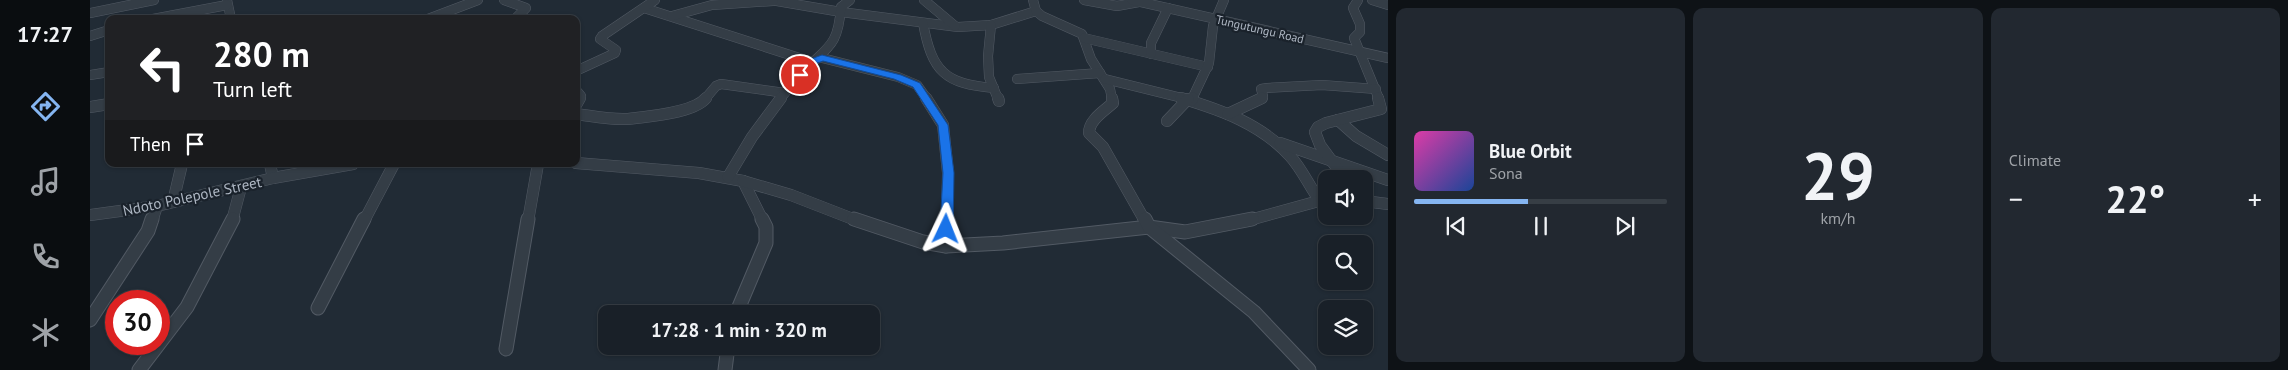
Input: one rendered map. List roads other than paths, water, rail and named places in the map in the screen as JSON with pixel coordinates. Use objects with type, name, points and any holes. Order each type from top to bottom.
[{"type":"street","points":[[90,13],[154,0]]},
{"type":"street","points":[[439,15],[478,0]]},
{"type":"street","points":[[504,0],[526,8],[520,15]]},
{"type":"street","points":[[580,69],[615,53],[616,50],[602,42],[600,39],[602,36],[655,0]]},
{"type":"street","points":[[672,16],[712,4],[772,0],[841,12],[955,26],[991,26],[1036,11]]},
{"type":"street","points":[[728,177],[758,126],[812,62],[822,58],[835,39],[841,7],[850,0]]},
{"type":"street","points":[[924,0],[955,26]]},
{"type":"street","points":[[1033,0],[1036,11],[1042,16],[1077,31],[1084,38],[1091,59],[1110,89],[1113,103],[1094,120],[1089,128],[1089,133],[1103,147],[1149,227],[1254,312],[1309,370]]},
{"type":"street","points":[[1084,0],[1117,6],[1140,1]]},
{"type":"street","points":[[1167,121],[1190,100],[1208,67],[1215,19],[1224,0]]},
{"type":"street","points":[[1340,170],[1323,150],[1315,132],[1318,126],[1382,109],[1376,89],[1354,38],[1360,32],[1360,24],[1353,8],[1358,0]]},
{"type":"street","points":[[1372,0],[1388,6]]},
{"type":"street","name":"Tungutungu Road","points":[[1140,1],[1388,58]]},
{"type":"street","points":[[171,15],[227,2],[230,15]]},
{"type":"street","points":[[644,8],[812,62]]},
{"type":"street","points":[[1151,54],[1152,43],[1168,8]]},
{"type":"street","points":[[923,23],[925,39],[943,75],[957,82],[994,88]]},
{"type":"street","points":[[991,26],[988,56],[989,78],[999,100]]},
{"type":"street","points":[[90,36],[105,31]]},
{"type":"street","points":[[1084,38],[1208,67]]},
{"type":"street","points":[[822,58],[898,77],[917,85],[922,91],[943,125],[948,173],[946,246]]},
{"type":"street","points":[[90,75],[105,73]]},
{"type":"street","points":[[1017,79],[1103,76],[1190,100],[1228,114],[1244,121],[1291,156],[1306,182],[1318,195]]},
{"type":"street","points":[[580,114],[626,119],[683,110],[701,104],[716,86],[721,84],[785,93]]},
{"type":"street","points":[[1228,114],[1261,99],[1263,96],[1261,89],[1322,85],[1376,89]]},
{"type":"street","points":[[90,107],[105,105]]},
{"type":"street","points":[[1338,120],[1356,136],[1388,155]]},
{"type":"street","points":[[1273,141],[1336,164],[1388,180]]},
{"type":"street","points":[[580,163],[645,168],[743,180],[791,195],[908,238],[946,246],[1003,243],[1149,227],[1185,232],[1263,217],[1318,201]]},
{"type":"street","points":[[173,202],[181,167]]},
{"type":"street","points":[[271,167],[273,178]]},
{"type":"street","name":"Ndoto Polepole Street","points":[[90,215],[157,206],[273,178],[334,167]]},
{"type":"street","points":[[318,308],[392,167]]},
{"type":"street","points":[[506,349],[537,167]]},
{"type":"street","points":[[740,305],[766,243],[766,228],[743,180]]},
{"type":"street","points":[[139,370],[187,307],[234,217],[241,187]]},
{"type":"street","points":[[1373,202],[1388,204]]},
{"type":"street","points":[[90,320],[148,231],[157,206]]},
{"type":"street","points":[[725,370],[727,355]]}]
